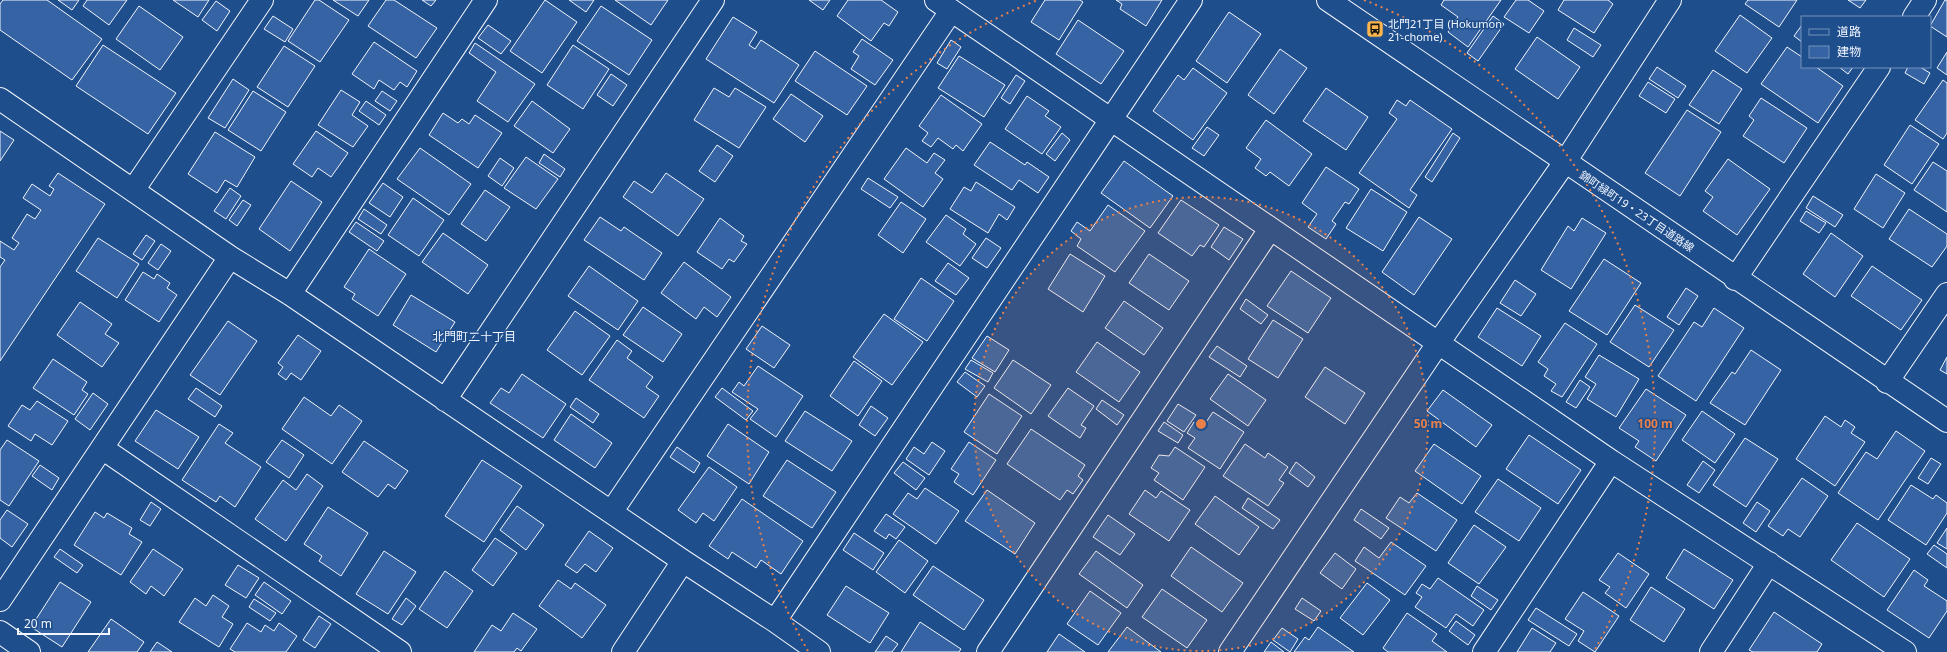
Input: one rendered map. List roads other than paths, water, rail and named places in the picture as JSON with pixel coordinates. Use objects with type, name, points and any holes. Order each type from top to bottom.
[{"type":"street","points":[[134,190],[262,0]]},
{"type":"street","points":[[290,294],[486,0]]},
{"type":"street","points":[[446,400],[713,0]]},
{"type":"street","points":[[775,621],[1113,119],[1191,0]]},
{"type":"street","name":"錦町緑町19・23丁目道路線","points":[[1328,0],[1887,382],[1947,421]]},
{"type":"street","points":[[1230,652],[1439,342],[1565,162],[1670,0]]},
{"type":"street","points":[[1915,16],[1925,0]]},
{"type":"street","points":[[612,511],[944,5],[1113,119],[1270,229],[1439,342],[1611,461],[1905,652]]},
{"type":"street","points":[[1735,278],[1878,68]]},
{"type":"street","points":[[0,99],[230,256],[290,294],[612,511],[682,561],[775,621],[819,652]]},
{"type":"street","points":[[988,652],[1270,229]]},
{"type":"street","points":[[0,600],[230,256]]},
{"type":"street","points":[[1887,382],[1947,294]]},
{"type":"street","points":[[102,448],[400,652]]},
{"type":"street","points":[[1484,652],[1611,461]]},
{"type":"street","points":[[623,652],[682,561]]},
{"type":"street","points":[[1711,652],[1769,563]]},
{"type":"street","points":[[0,632],[29,652]]},
{"type":"place","name":"北門21丁目 (Hokumon 21-chome)","points":[[1375,29]]},
{"type":"district","name":"北門町二十丁目","points":[[474,336]]}]
